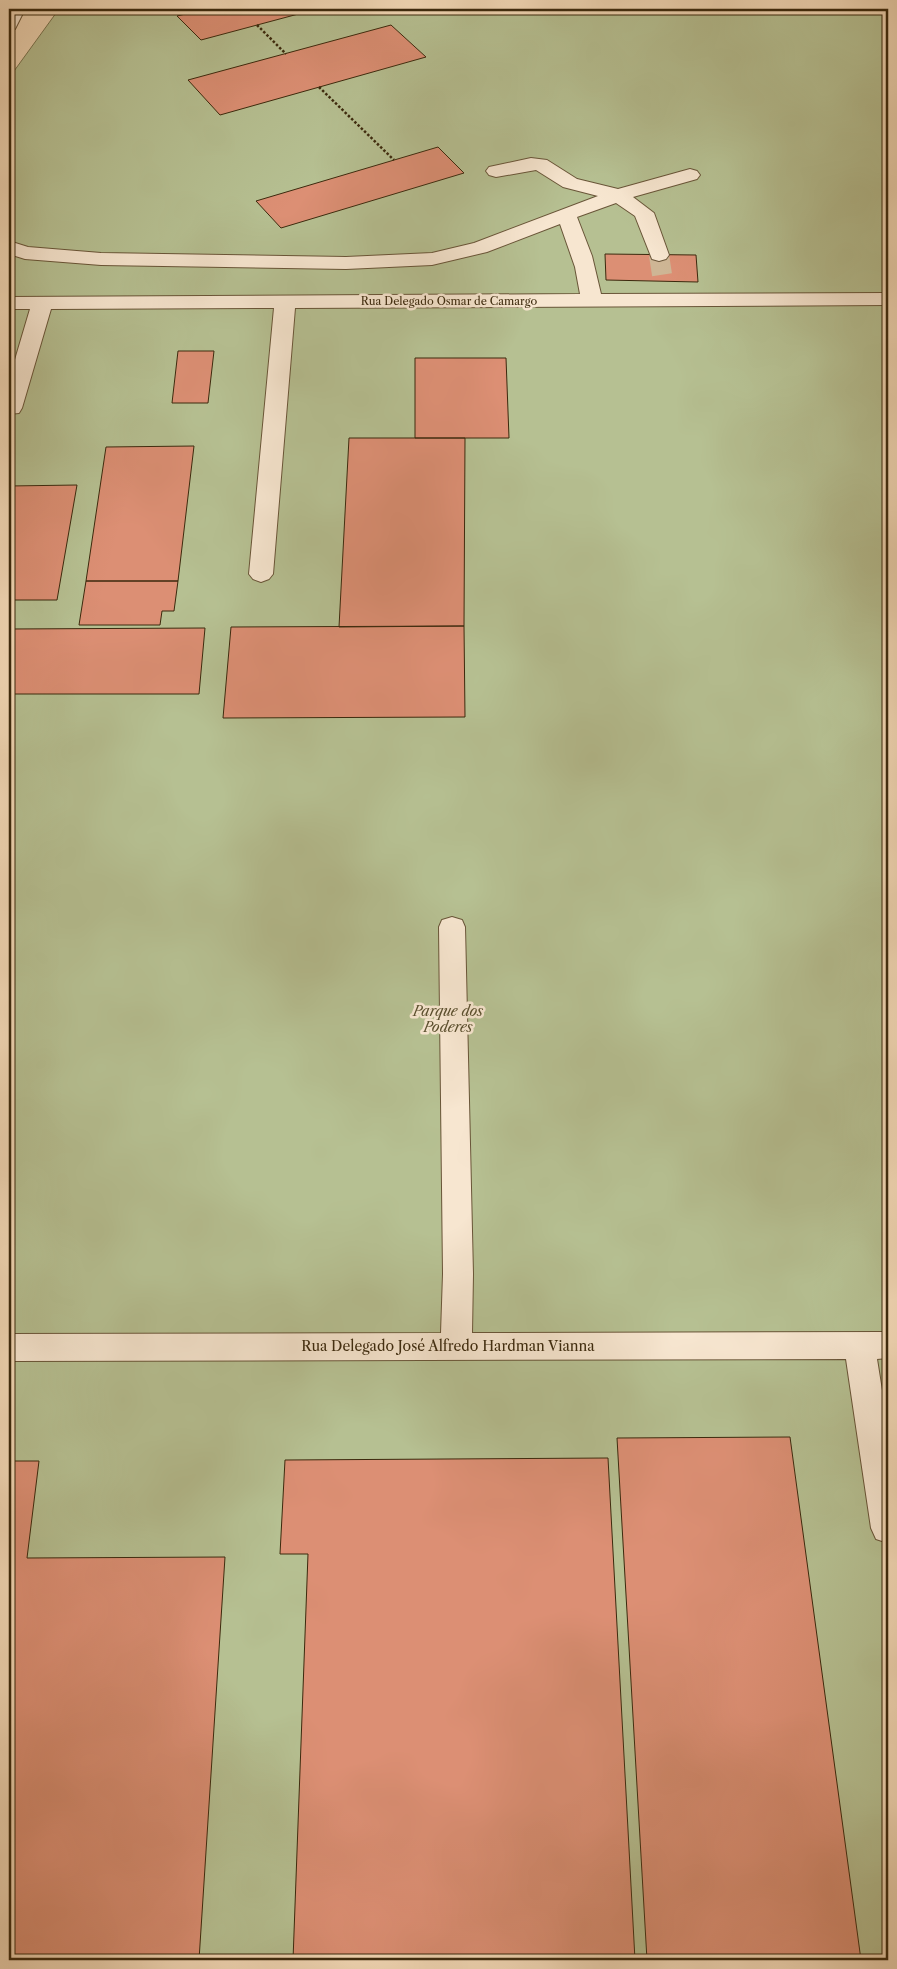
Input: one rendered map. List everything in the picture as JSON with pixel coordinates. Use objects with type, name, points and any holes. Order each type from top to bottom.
[{"type":"street","points":[[9,25],[16,9]]},
{"type":"street","points":[[496,171],[540,164],[570,183],[618,195],[644,213],[660,255]]},
{"type":"street","points":[[9,247],[25,253],[101,259],[346,263],[432,259],[480,248],[618,195],[690,175]]},
{"type":"street","points":[[566,214],[583,253],[590,282],[591,300]]},
{"type":"street","name":"Rua Delegado Osmar de Camargo","points":[[9,303],[591,300],[664,291],[888,299]]},
{"type":"street","points":[[260,574],[280,373],[285,302]]},
{"type":"street","points":[[11,408],[42,303]]},
{"type":"street","points":[[452,927],[458,1274],[456,1346]]},
{"type":"street","points":[[874,1345],[888,1528]]},
{"type":"street","name":"Rua Delegado José Alfredo Hardman Vianna","points":[[9,1348],[874,1345]]},
{"type":"path","points":[[257,25],[286,54]]},
{"type":"path","points":[[319,87],[394,160]]},
{"type":"green space","name":"Parque dos Poderes","points":[[59,9],[888,9],[888,1960],[9,1960],[9,78]]},
{"type":"building","points":[[206,9],[317,9],[201,40],[177,16]]},
{"type":"building","points":[[391,25],[426,57],[220,115],[188,80]]},
{"type":"building","points":[[438,147],[464,173],[281,228],[256,201]]},
{"type":"building","points":[[605,254],[696,255],[698,282],[606,280]]},
{"type":"building","points":[[178,351],[214,351],[208,403],[172,403]]},
{"type":"building","points":[[415,358],[506,358],[509,438],[415,438]]},
{"type":"building","points":[[349,438],[465,438],[464,626],[339,627]]},
{"type":"building","points":[[194,446],[178,581],[86,581],[106,447]]},
{"type":"building","points":[[77,485],[57,600],[9,600],[9,486]]},
{"type":"building","points":[[86,581],[178,581],[174,611],[162,611],[160,625],[79,625]]},
{"type":"building","points":[[464,626],[465,717],[223,718],[231,627]]},
{"type":"building","points":[[205,628],[199,694],[9,694],[9,629]]},
{"type":"building","points":[[790,1437],[861,1960],[647,1960],[617,1438]]},
{"type":"building","points":[[608,1458],[635,1960],[293,1960],[308,1554],[280,1554],[285,1460]]},
{"type":"building","points":[[9,1461],[39,1461],[27,1558],[225,1557],[199,1960],[9,1960]]},
{"type":"tunnel","points":[[659,255],[663,281]]}]
